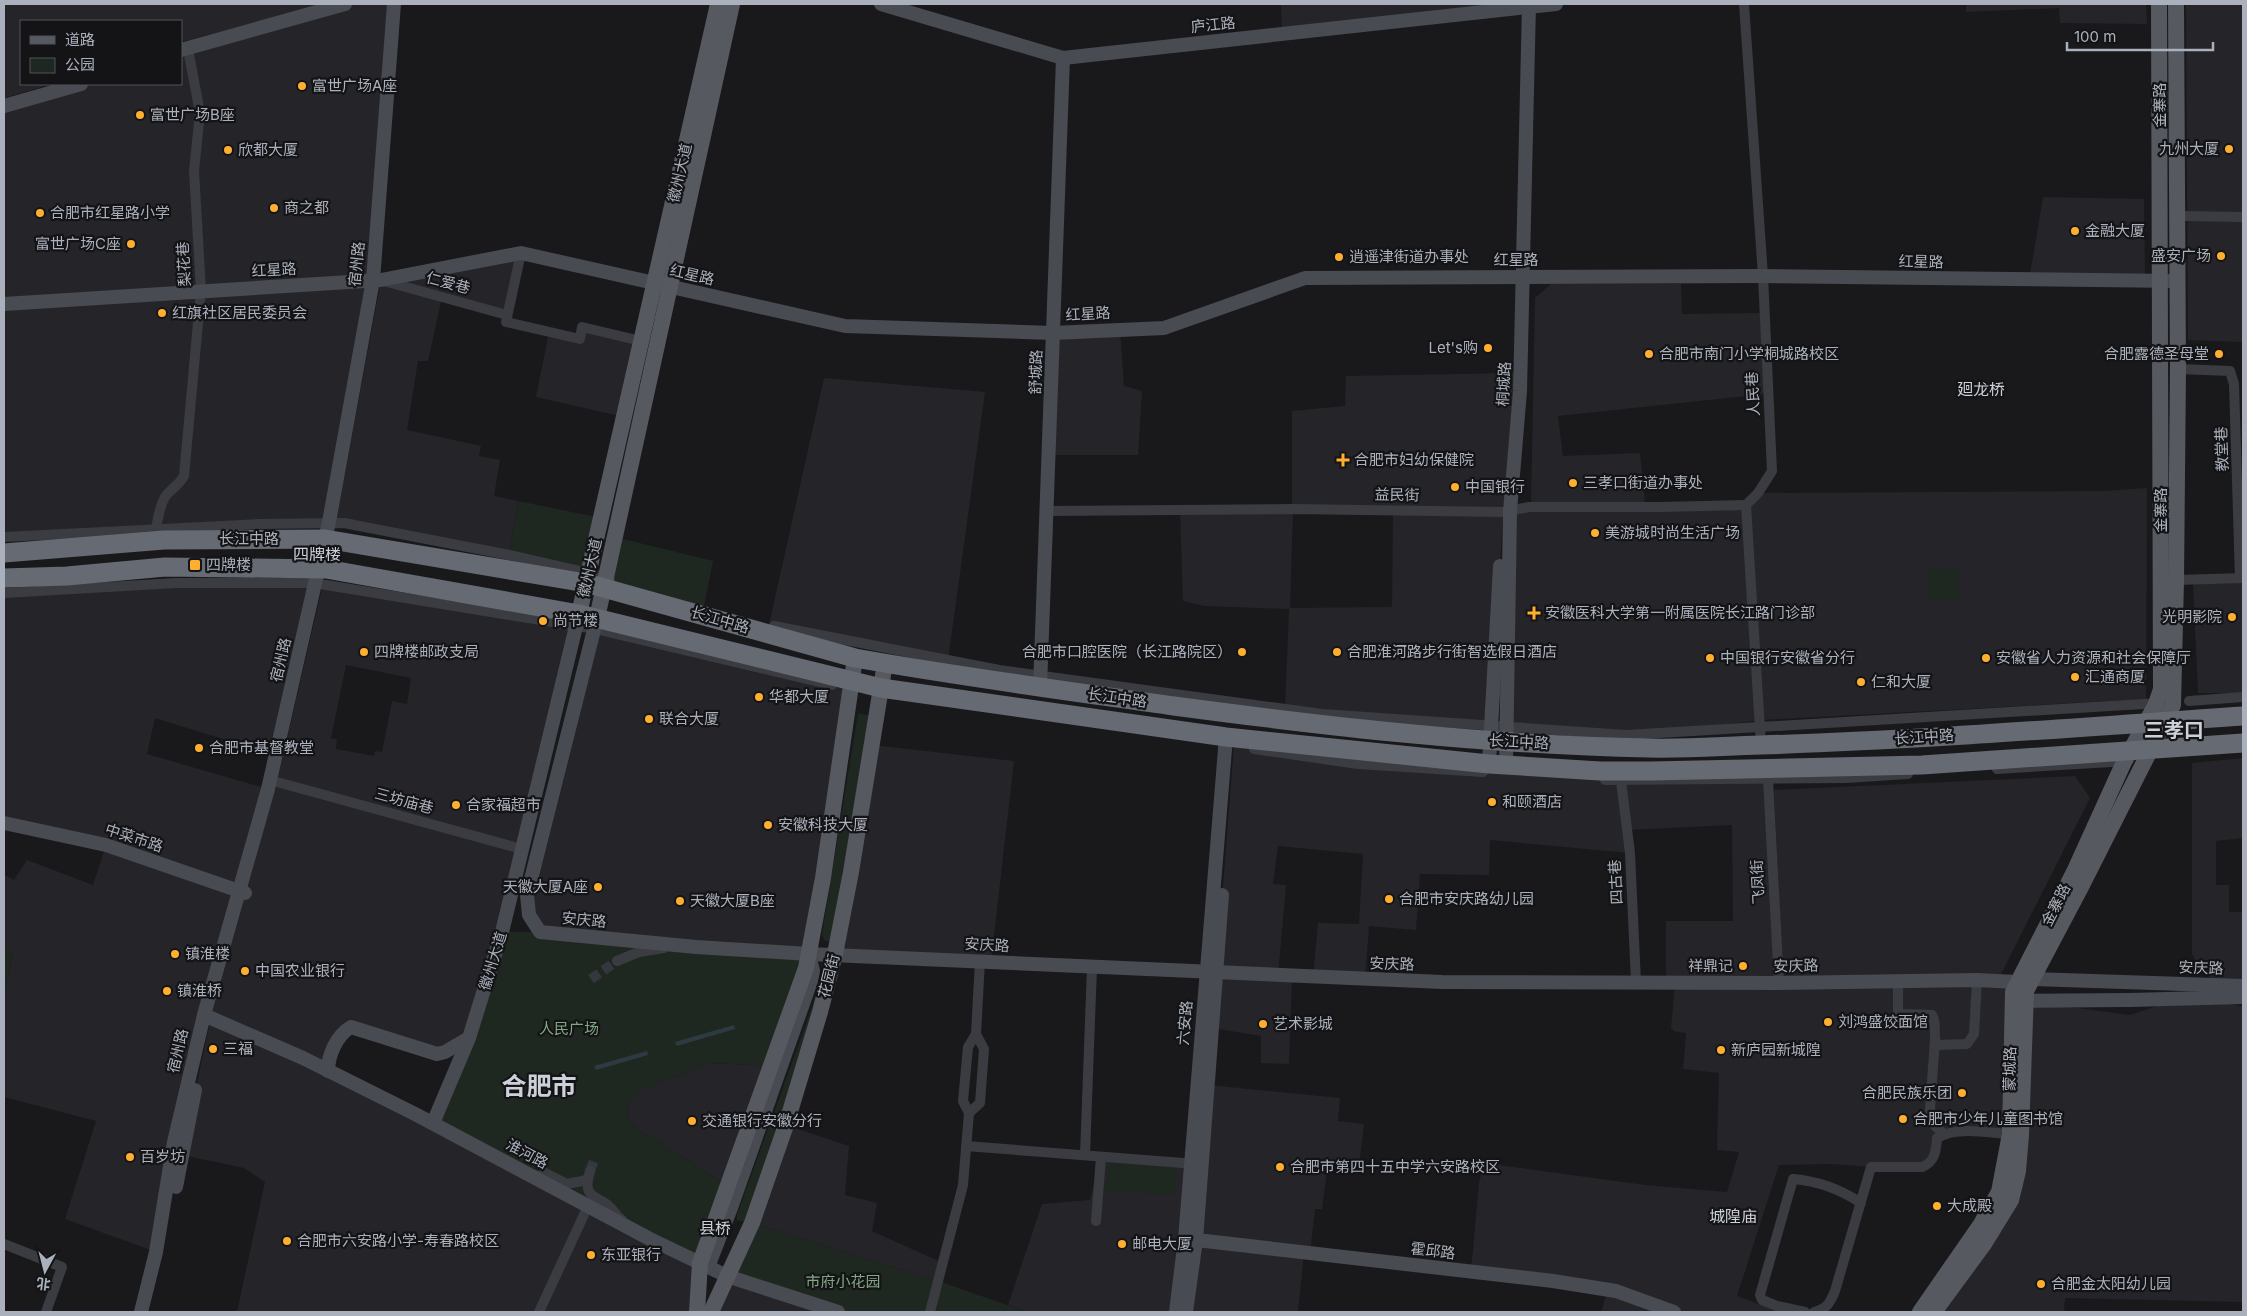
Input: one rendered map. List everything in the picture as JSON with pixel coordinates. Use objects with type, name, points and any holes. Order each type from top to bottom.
[{"type":"highway","name":"长江中路","points":[[4,553],[164,540],[331,531],[596,581],[855,658],[885,663],[1040,681],[1284,720],[1499,733],[1651,749],[1910,739],[2243,716]]},
{"type":"highway","name":"长江中路","points":[[4,578],[67,576],[165,566],[320,576],[578,620],[880,691],[1230,741],[1498,764],[1600,771],[1756,770],[2136,756],[2243,743]]},
{"type":"main road","name":"徽州大道","points":[[578,620],[596,581],[662,285],[718,4]]},
{"type":"main road","name":"徽州大道","points":[[596,624],[596,581],[641,341],[662,285],[732,4]]},
{"type":"main road","name":"金寨路","points":[[2155,723],[2161,703],[2159,4]]},
{"type":"main road","name":"金寨路","points":[[2025,980],[2074,872],[2136,756],[2155,723],[2174,698],[2178,369],[2176,4]]},
{"type":"main road","name":"花园街","points":[[697,1312],[704,1265],[783,1037],[809,954],[824,869],[855,658]]},
{"type":"main road","name":"花园街","points":[[711,1312],[752,1223],[786,1125],[820,1012],[835,954],[885,663]]},
{"type":"main road","name":"蒙城路","points":[[1920,1312],[1991,1209],[2001,1185],[2010,1134],[2018,1001],[2025,980]]},
{"type":"main road","name":"蒙城路","points":[[1934,1312],[1984,1244],[2011,1200],[2018,1171],[2021,1135],[2018,1001]]},
{"type":"street","points":[[184,49],[345,4]]},
{"type":"street","name":"宿州路","points":[[377,280],[394,4]]},
{"type":"street","name":"宿州路","points":[[141,1312],[156,1252],[174,1142],[242,892],[331,531],[377,280],[400,4]]},
{"type":"street","name":"庐江路","points":[[881,4],[1063,58],[1526,5],[1556,4]]},
{"type":"street","name":"人民巷","points":[[1744,4],[1763,276],[1772,471],[1758,493],[1746,505]]},
{"type":"street","name":"桐城路","points":[[1498,764],[1506,511],[1521,276],[1526,5]]},
{"type":"street","name":"梨花巷","points":[[156,529],[160,508],[166,496],[178,486],[184,476],[201,290],[194,171],[200,112],[184,49]]},
{"type":"street","name":"舒城路","points":[[1040,681],[1063,58]]},
{"type":"street","points":[[4,106],[78,85]]},
{"type":"street","points":[[2184,216],[2243,217]]},
{"type":"street","points":[[522,253],[506,322],[580,339],[582,327],[641,341]]},
{"type":"street","name":"红星路","points":[[4,304],[377,280],[522,253],[845,326],[1053,332],[1164,328],[1305,278],[1763,276],[2178,281]]},
{"type":"street","name":"仁爱巷","points":[[377,280],[508,315]]},
{"type":"street","name":"教堂巷","points":[[2178,369],[2230,371],[2234,384],[2242,578]]},
{"type":"street","points":[[1746,505],[1761,745]]},
{"type":"street","name":"益民街","points":[[1047,511],[1302,509],[1506,511],[1529,507],[1746,505]]},
{"type":"street","points":[[4,537],[156,529],[331,531]]},
{"type":"street","points":[[4,593],[320,576]]},
{"type":"street","name":"宿州路","points":[[242,892],[277,782],[320,576]]},
{"type":"street","points":[[2176,580],[2242,578]]},
{"type":"street","points":[[596,581],[784,629],[999,670],[1040,681]]},
{"type":"street","name":"徽州大道","points":[[433,1123],[469,1038],[502,932],[578,620]]},
{"type":"street","name":"徽州大道","points":[[540,932],[528,915],[527,895],[596,624]]},
{"type":"street","points":[[2189,701],[2243,697]]},
{"type":"street","points":[[1499,733],[1626,735],[2161,703]]},
{"type":"street","points":[[1230,741],[1358,764],[1621,781],[1846,778],[2136,756],[2243,751]]},
{"type":"street","name":"六安路","points":[[1186,1312],[1230,741]]},
{"type":"street","name":"飞凤街","points":[[1768,779],[1779,983]]},
{"type":"street","name":"四古巷","points":[[1621,781],[1630,853],[1636,982]]},
{"type":"street","name":"三坊庙巷","points":[[277,782],[522,849]]},
{"type":"street","name":"中菜市路","points":[[6,823],[106,845],[242,892]]},
{"type":"street","name":"安庆路","points":[[540,932],[680,945],[809,954],[1442,982],[1779,983],[2025,980],[2243,986]]},
{"type":"street","points":[[616,961],[639,952],[680,945]]},
{"type":"street","points":[[930,1312],[963,1185],[970,1113],[963,1101],[964,1083],[968,1047],[976,1034],[980,961]]},
{"type":"street","points":[[1085,1155],[1092,967]]},
{"type":"street","points":[[1935,1040],[1937,1045],[1954,1046],[1967,1044],[1972,1040],[1977,980]]},
{"type":"street","points":[[1898,981],[1898,1014],[1932,1015],[1934,1018],[1935,1040],[1930,1109],[1935,1126],[1944,1134]]},
{"type":"street","name":"安庆路","points":[[2018,1001],[2243,997]]},
{"type":"street","name":"宿州路","points":[[149,1312],[164,1255],[207,1016]]},
{"type":"street","name":"淮河路","points":[[207,1016],[328,1071],[433,1123],[643,1235],[727,1276],[838,1312]]},
{"type":"street","points":[[328,1071],[328,1060],[342,1032],[351,1028],[437,1054],[445,1052],[469,1038]]},
{"type":"street","points":[[970,1113],[980,1103],[984,1049],[976,1034]]},
{"type":"street","points":[[1814,1312],[1823,1310],[1829,1305],[1871,1167],[1928,1165],[1932,1161],[1937,1138],[1944,1134],[1954,1132],[2010,1134]]},
{"type":"street","points":[[966,1146],[1196,1164]]},
{"type":"street","points":[[1096,1221],[1102,1156]]},
{"type":"street","points":[[536,1178],[545,1174],[567,1184],[589,1175],[589,1190],[593,1198],[611,1207],[616,1216],[643,1235]]},
{"type":"street","points":[[1805,1312],[1777,1306],[1762,1300],[1760,1295],[1794,1179],[1827,1185],[1845,1192],[1861,1203]]},
{"type":"street","points":[[539,1312],[588,1206]]},
{"type":"street","name":"六安路","points":[[1176,1312],[1191,1240]]},
{"type":"street","name":"霍邱路","points":[[1191,1240],[1553,1281],[1616,1291],[1674,1312]]},
{"type":"street","points":[[4,1244],[62,1267],[46,1312]]},
{"type":"shaded area","points":[[4,4],[326,4],[182,42],[182,20],[20,20],[20,85],[49,85],[4,98]]},
{"type":"shaded area","points":[[345,4],[394,4],[373,280],[329,522],[4,537],[4,106],[78,85],[182,85],[182,50]]},
{"type":"shaded area","points":[[1281,4],[1523,4],[1282,34]]},
{"type":"shaded area","points":[[1966,4],[2146,4],[2147,24],[2060,23],[2059,8],[1966,12]]},
{"type":"shaded area","points":[[2186,4],[2243,4],[2242,342],[2188,340]]},
{"type":"shaded area","points":[[2043,197],[2144,199],[2145,276],[2029,280]]},
{"type":"shaded area","points":[[521,253],[507,315],[442,297],[428,361],[418,361],[407,430],[481,446],[479,456],[500,460],[494,496],[518,501],[509,555],[336,522],[381,280]]},
{"type":"shaded area","name":"合肥市南门小学桐城路校区","points":[[1551,284],[1681,284],[1682,314],[1761,313],[1765,394],[1558,416],[1563,456],[1640,453],[1645,503],[1531,505],[1535,298]]},
{"type":"shaded area","points":[[582,327],[641,341],[624,417],[536,397],[549,332],[580,339]]},
{"type":"shaded area","points":[[1120,329],[1124,386],[1142,391],[1138,455],[1049,455],[1053,333]]},
{"type":"shaded area","points":[[1515,373],[1503,512],[1491,725],[1285,709],[1289,609],[1204,606],[1183,601],[1180,510],[1292,509],[1292,411],[1345,406],[1346,376]],"holes":[[[1293,509],[1393,509],[1392,607],[1290,608]]]},
{"type":"shaded area","points":[[824,378],[985,392],[948,660],[769,625]]},
{"type":"shaded area","points":[[2147,488],[2146,699],[1763,720],[1626,735],[1506,726],[1510,511],[1746,505],[1758,493],[2105,491]]},
{"type":"shaded area","points":[[2243,578],[2243,693],[2198,693],[2193,582]]},
{"type":"shaded area","points":[[314,583],[275,755],[155,718],[147,754],[268,789],[238,891],[156,1252],[65,1219],[96,1121],[4,1097],[4,996],[13,952],[4,948],[4,875],[14,880],[27,860],[93,885],[106,845],[4,823],[4,593]]},
{"type":"shaded area","points":[[323,584],[576,626],[469,1038],[445,1052],[351,1028],[328,1071],[700,1263],[697,1312],[237,1312],[265,1182],[244,1168],[182,1155],[211,1017],[277,782]],"holes":[[[346,665],[411,678],[407,704],[392,701],[382,752],[375,751],[374,756],[336,749],[337,739],[331,738]]]},
{"type":"shaded area","points":[[595,629],[850,688],[809,954],[540,932],[529,915]]},
{"type":"shaded area","points":[[872,745],[1014,761],[991,962],[835,954]]},
{"type":"shaded area","points":[[1234,746],[1768,779],[1779,983],[2017,982],[2010,1134],[1944,1134],[1932,1161],[1871,1167],[1832,1164],[1779,1165],[1737,1296],[1780,1312],[1601,1312],[1608,1290],[1471,1271],[1479,1183],[1484,1163],[1645,1185],[1727,1192],[1739,1152],[1717,1150],[1719,1073],[1683,1069],[1686,1033],[1671,1029],[1675,983],[1666,982],[1666,921],[1733,921],[1732,825],[1627,830],[1630,853],[1490,840],[1489,875],[1420,874],[1416,930],[1369,926],[1365,979],[1313,977],[1318,923],[1359,924],[1363,854],[1278,846],[1273,884],[1286,885],[1278,975],[1292,976],[1289,1064],[1261,1063],[1261,1036],[1212,1028]]},
{"type":"shaded area","points":[[2243,758],[2243,838],[2216,841],[2216,885],[2229,885],[2229,912],[2243,912],[2243,982],[2213,979],[2202,973],[2192,954],[2192,763]]},
{"type":"shaded area","points":[[2075,776],[2090,798],[2001,974],[1783,980],[1774,790]]},
{"type":"shaded area","points":[[2204,997],[2243,1007],[2243,1302],[2065,1298],[2064,1312],[1934,1312],[1984,1244],[2024,1001],[2130,1015],[2175,1000]]},
{"type":"shaded area","points":[[734,1025],[735,1029],[677,1046],[675,1042]]},
{"type":"shaded area","points":[[647,1051],[648,1055],[596,1070],[594,1066]]},
{"type":"shaded area","points":[[710,1063],[772,1066],[728,1186],[635,1127],[627,1117],[629,1103],[636,1092]]},
{"type":"shaded area","name":"合肥市第四十五中学六安路校区","points":[[1208,1085],[1340,1098],[1338,1121],[1364,1124],[1358,1173],[1327,1169],[1322,1209],[1315,1209],[1310,1253],[1304,1253],[1298,1312],[1186,1312]]},
{"type":"shaded area","points":[[786,1125],[849,1146],[845,1195],[877,1203],[872,1231],[943,1263],[938,1281],[752,1223]]},
{"type":"shaded area","points":[[1101,1157],[1191,1163],[1176,1312],[1027,1312],[1008,1305],[1042,1204],[1090,1200]]},
{"type":"shaded area","points":[[727,1276],[838,1312],[711,1312]]},
{"type":"green space","points":[[518,501],[601,518],[588,573],[509,555]]},
{"type":"green space","points":[[615,537],[713,561],[704,606],[606,579]]},
{"type":"green space","points":[[1927,570],[1957,570],[1959,602],[1928,601]]},
{"type":"green space","points":[[858,713],[873,716],[830,941],[825,941],[822,935]]},
{"type":"green space","name":"人民广场","points":[[502,932],[540,932],[809,954],[772,1066],[710,1063],[637,1092],[629,1103],[627,1117],[635,1127],[728,1186],[700,1263],[433,1123]]},
{"type":"green space","points":[[4,948],[13,951],[4,996]]},
{"type":"green space","points":[[827,985],[745,1222],[737,1220],[737,1215],[819,988]]},
{"type":"green space","points":[[1109,1160],[1177,1167],[1174,1195],[1105,1192]]},
{"type":"green space","name":"市府小花园","points":[[752,1223],[938,1281],[1027,1312],[838,1312],[727,1276]]},
{"type":"tunnel","points":[[591,979],[617,961]]},
{"type":"tunnel","points":[[590,1171],[595,1158]]},
{"type":"place","name":"富世广场A座","points":[[302,86]]},
{"type":"place","name":"富世广场B座","points":[[140,115]]},
{"type":"place","name":"九州大厦","points":[[2229,149]]},
{"type":"place","name":"欣都大厦","points":[[228,150]]},
{"type":"place","name":"商之都","points":[[274,208]]},
{"type":"place","name":"合肥市红星路小学","points":[[40,213]]},
{"type":"place","name":"金融大厦","points":[[2075,231]]},
{"type":"place","name":"富世广场C座","points":[[131,244]]},
{"type":"place","name":"盛安广场","points":[[2221,256]]},
{"type":"place","name":"逍遥津街道办事处","points":[[1339,257]]},
{"type":"place","name":"红旗社区居民委员会","points":[[162,313]]},
{"type":"place","name":"Let's购","points":[[1488,348]]},
{"type":"place","name":"合肥市南门小学桐城路校区","points":[[1649,354]]},
{"type":"place","name":"合肥露德圣母堂","points":[[2219,354]]},
{"type":"place","name":"合肥市妇幼保健院","points":[[1343,460]]},
{"type":"place","name":"三孝口街道办事处","points":[[1573,483]]},
{"type":"place","name":"中国银行","points":[[1455,487]]},
{"type":"place","name":"美游城时尚生活广场","points":[[1595,533]]},
{"type":"place","name":"四牌楼","points":[[195,565]]},
{"type":"place","name":"安徽医科大学第一附属医院长江路门诊部","points":[[1534,613]]},
{"type":"place","name":"光明影院","points":[[2232,617]]},
{"type":"place","name":"尚节楼","points":[[543,621]]},
{"type":"place","name":"四牌楼邮政支局","points":[[364,652]]},
{"type":"place","name":"合肥市口腔医院（长江路院区）","points":[[1242,652]]},
{"type":"place","name":"合肥淮河路步行街智选假日酒店","points":[[1337,652]]},
{"type":"place","name":"中国银行安徽省分行","points":[[1710,658]]},
{"type":"place","name":"安徽省人力资源和社会保障厅","points":[[1986,658]]},
{"type":"place","name":"汇通商厦","points":[[2075,677]]},
{"type":"place","name":"仁和大厦","points":[[1861,682]]},
{"type":"place","name":"华都大厦","points":[[759,697]]},
{"type":"place","name":"联合大厦","points":[[649,719]]},
{"type":"place","name":"合肥市基督教堂","points":[[199,748]]},
{"type":"place","name":"和颐酒店","points":[[1492,802]]},
{"type":"place","name":"合家福超市","points":[[456,805]]},
{"type":"place","name":"安徽科技大厦","points":[[768,825]]},
{"type":"place","name":"天徽大厦A座","points":[[598,887]]},
{"type":"place","name":"合肥市安庆路幼儿园","points":[[1389,899]]},
{"type":"place","name":"天徽大厦B座","points":[[680,901]]},
{"type":"place","name":"镇淮楼","points":[[175,954]]},
{"type":"place","name":"祥鼎记","points":[[1743,966]]},
{"type":"place","name":"中国农业银行","points":[[245,971]]},
{"type":"place","name":"镇淮桥","points":[[167,991]]},
{"type":"place","name":"刘鸿盛饺面馆","points":[[1828,1022]]},
{"type":"place","name":"艺术影城","points":[[1263,1024]]},
{"type":"place","name":"三福","points":[[213,1049]]},
{"type":"place","name":"新庐园新城隍","points":[[1721,1050]]},
{"type":"place","name":"合肥民族乐团","points":[[1962,1093]]},
{"type":"place","name":"合肥市少年儿童图书馆","points":[[1903,1119]]},
{"type":"place","name":"交通银行安徽分行","points":[[692,1121]]},
{"type":"place","name":"百岁坊","points":[[130,1157]]},
{"type":"place","name":"合肥市第四十五中学六安路校区","points":[[1280,1167]]},
{"type":"place","name":"大成殿","points":[[1937,1206]]},
{"type":"place","name":"合肥市六安路小学-寿春路校区","points":[[287,1241]]},
{"type":"place","name":"邮电大厦","points":[[1122,1244]]},
{"type":"place","name":"东亚银行","points":[[591,1255]]},
{"type":"place","name":"合肥金太阳幼儿园","points":[[2041,1284]]},
{"type":"district","name":"廻龙桥","points":[[1981,389]]},
{"type":"district","name":"四牌楼","points":[[317,554]]},
{"type":"district","name":"三孝口","points":[[2174,730]]},
{"type":"district","name":"合肥市","points":[[539,1086]]},
{"type":"district","name":"城隍庙","points":[[1733,1216]]},
{"type":"district","name":"县桥","points":[[715,1228]]}]
